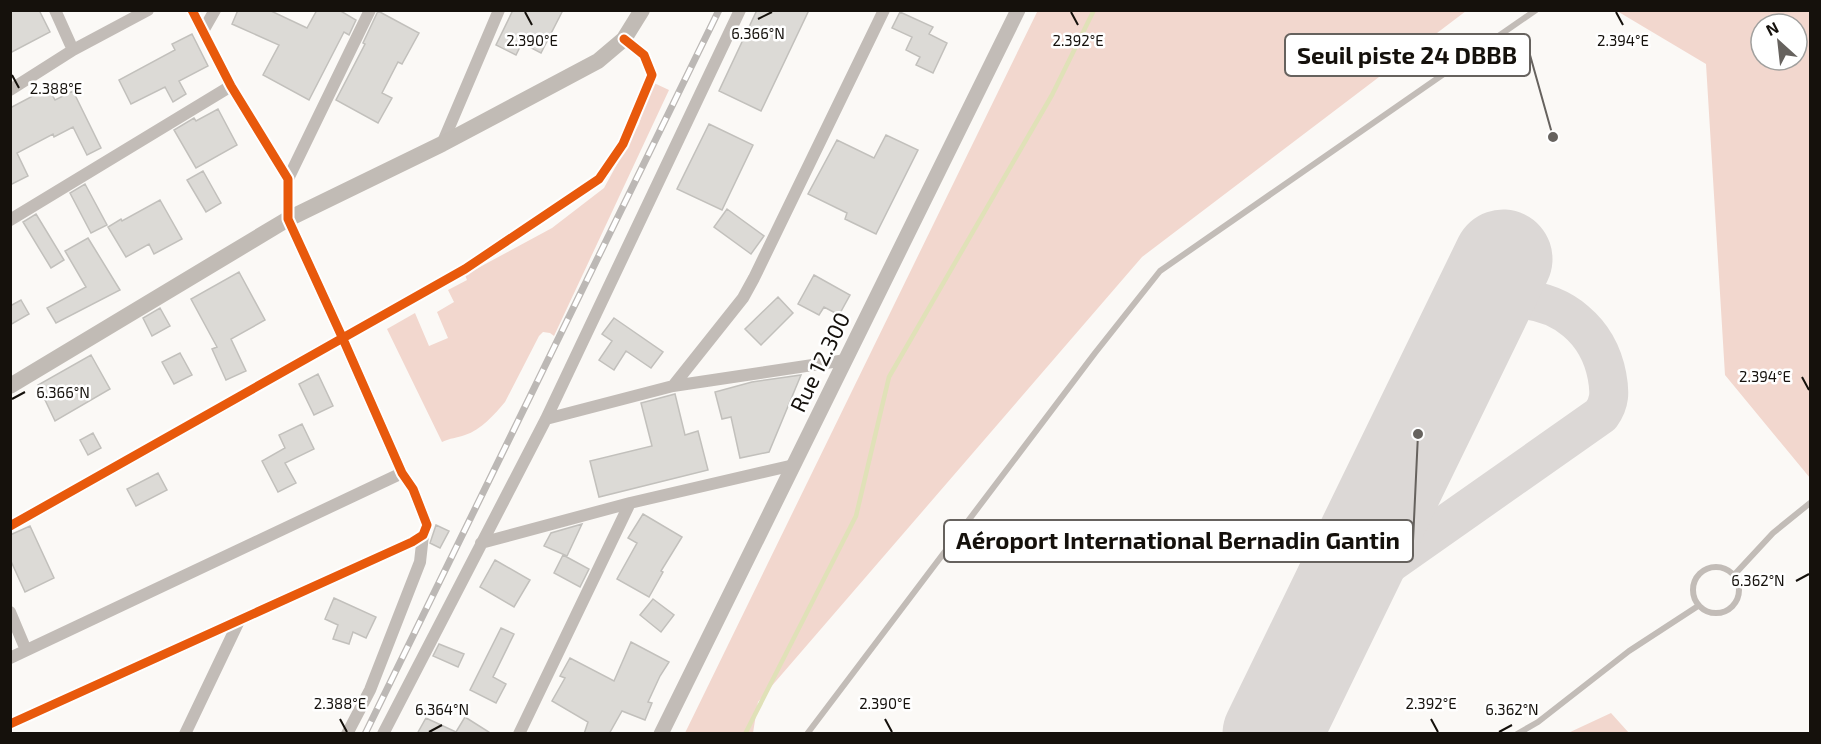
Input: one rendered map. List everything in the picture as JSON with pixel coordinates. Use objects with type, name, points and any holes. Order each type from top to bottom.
[{"type":"main road","points":[[10,386],[288,219],[442,144],[597,61],[624,39],[642,10]]},
{"type":"street","points":[[55,10],[73,50]]},
{"type":"street","points":[[10,90],[73,50],[148,10]]},
{"type":"street","points":[[192,10],[231,87],[288,179]]},
{"type":"street","points":[[203,31],[215,10]]},
{"type":"street","points":[[347,734],[370,690],[420,562],[426,525],[413,489],[402,473],[288,219],[288,179],[370,10]]},
{"type":"street","points":[[442,144],[499,10]]},
{"type":"street","points":[[383,734],[546,419],[740,10]]},
{"type":"street","points":[[673,386],[743,298],[885,10]]},
{"type":"street","name":"Rue 12.300","points":[[661,734],[1017,11]]},
{"type":"street","points":[[10,526],[465,269],[599,179],[623,144],[652,75],[644,55],[624,39]]},
{"type":"street","points":[[10,220],[231,87]]},
{"type":"street","points":[[546,419],[673,386],[846,360]]},
{"type":"street","points":[[481,543],[630,503],[794,465]]},
{"type":"street","points":[[10,658],[402,473]]},
{"type":"street","points":[[519,734],[630,503]]},
{"type":"street","points":[[10,724],[423,535]]},
{"type":"street","points":[[10,612],[26,650]]},
{"type":"street","points":[[185,734],[239,621]]},
{"type":"lane","points":[[807,734],[1095,353],[1160,271],[1536,10]]},
{"type":"lane","points":[[1734,575],[1773,533],[1810,503]]},
{"type":"lane","points":[[1718,566],[1734,575],[1740,586],[1738,598],[1731,608],[1720,614],[1708,613],[1698,606],[1693,598],[1692,589],[1700,572],[1718,566]]},
{"type":"lane","points":[[1517,734],[1538,722],[1629,651],[1698,606]]},
{"type":"shaded area","points":[[1038,10],[1466,11],[1142,257],[758,702],[753,733],[685,733]]},
{"type":"shaded area","points":[[1617,11],[1810,11],[1810,478],[1725,375],[1706,64]]},
{"type":"shaded area","points":[[654,83],[669,90],[554,336],[543,332],[539,336],[505,402],[487,422],[471,433],[442,442],[387,329],[415,313],[429,346],[448,338],[437,312],[454,302],[448,290],[467,280],[465,275],[552,228],[604,188],[639,124]]},
{"type":"shaded area","points":[[1611,713],[1629,733],[1568,733]]},
{"type":"building","points":[[10,10],[39,10],[50,32],[10,53]]},
{"type":"building","points":[[238,10],[269,10],[307,28],[317,10],[339,10],[356,20],[349,35],[344,32],[309,100],[263,75],[279,45],[232,24]]},
{"type":"building","points":[[513,10],[563,10],[541,53],[522,43],[516,55],[496,45]]},
{"type":"building","points":[[757,10],[809,10],[761,111],[719,91]]},
{"type":"building","points":[[378,11],[419,33],[402,64],[398,62],[382,93],[392,98],[378,123],[336,100],[365,44],[363,43]]},
{"type":"building","points":[[900,12],[933,27],[929,34],[947,43],[933,73],[916,65],[920,57],[906,50],[912,37],[892,28]]},
{"type":"building","points":[[192,34],[208,66],[179,81],[186,94],[173,102],[165,87],[131,104],[119,80],[175,50],[172,44]]},
{"type":"building","points":[[48,88],[55,100],[73,91],[101,148],[87,155],[73,127],[54,137],[53,134],[17,153],[28,176],[10,185],[10,108]]},
{"type":"building","points":[[218,109],[237,145],[196,168],[174,130],[194,118],[196,121]]},
{"type":"building","points":[[709,124],[753,145],[722,210],[677,189]]},
{"type":"building","points":[[886,135],[918,150],[876,234],[845,219],[847,213],[808,194],[837,140],[874,158]]},
{"type":"building","points":[[203,171],[221,203],[206,212],[187,180]]},
{"type":"building","points":[[85,184],[107,225],[91,233],[70,193]]},
{"type":"building","points":[[160,200],[182,239],[154,254],[149,244],[126,257],[108,227]]},
{"type":"building","points":[[727,209],[764,236],[751,254],[714,227]]},
{"type":"building","points":[[36,214],[64,260],[51,268],[23,222]]},
{"type":"building","points":[[88,238],[120,290],[56,323],[47,308],[86,287],[65,251]]},
{"type":"building","points":[[239,272],[265,320],[231,339],[246,371],[226,380],[212,349],[217,347],[191,299]]},
{"type":"building","points":[[814,275],[850,295],[839,315],[824,307],[819,315],[798,304]]},
{"type":"building","points":[[778,297],[793,313],[761,345],[745,329]]},
{"type":"building","points":[[21,300],[29,314],[10,325],[10,306]]},
{"type":"building","points":[[160,308],[170,326],[152,336],[143,318]]},
{"type":"building","points":[[614,318],[663,352],[651,368],[626,351],[614,370],[599,360],[612,341],[602,334]]},
{"type":"building","points":[[180,353],[192,375],[174,384],[162,362]]},
{"type":"building","points":[[91,355],[110,389],[55,421],[38,385]]},
{"type":"building","points":[[318,374],[333,406],[314,415],[299,384]]},
{"type":"building","points":[[801,375],[769,452],[740,458],[731,417],[722,419],[715,392],[752,382]]},
{"type":"building","points":[[675,394],[685,435],[698,431],[708,470],[599,497],[590,461],[652,446],[641,403]]},
{"type":"building","points":[[302,424],[314,449],[285,463],[296,483],[278,492],[262,461],[285,448],[279,435]]},
{"type":"building","points":[[93,433],[101,448],[88,455],[80,440]]},
{"type":"building","points":[[158,473],[167,490],[136,506],[127,489]]},
{"type":"building","points":[[643,514],[682,537],[661,571],[663,572],[649,597],[617,579],[637,543],[628,538]]},
{"type":"building","points":[[582,524],[567,556],[544,546],[551,533]]},
{"type":"building","points":[[436,525],[449,531],[440,548],[430,543]]},
{"type":"building","points":[[30,526],[54,578],[25,592],[10,559],[10,535]]},
{"type":"building","points":[[563,555],[589,569],[580,587],[554,573]]},
{"type":"building","points":[[495,560],[530,580],[514,607],[480,587]]},
{"type":"building","points":[[334,598],[376,617],[366,638],[353,632],[349,644],[333,639],[338,625],[325,619]]},
{"type":"building","points":[[653,599],[674,615],[661,632],[640,615]]},
{"type":"building","points":[[501,628],[514,634],[493,677],[506,684],[496,703],[470,690]]},
{"type":"building","points":[[631,642],[669,662],[648,702],[652,703],[645,720],[622,711],[609,734],[584,734],[588,722],[552,701],[565,678],[560,676],[570,658],[614,681]]},
{"type":"building","points":[[439,644],[464,654],[458,667],[433,656]]},
{"type":"building","points":[[465,717],[492,734],[417,734],[426,718],[456,732]]},
{"type":"waterway","points":[[745,734],[856,516],[889,377],[1052,95],[1094,10]]},
{"type":"taxiway","points":[[1330,614],[1346,595],[1362,583],[1601,415],[1608,402],[1609,387],[1595,344],[1576,321],[1550,306],[1522,300],[1493,302],[1465,312],[1441,332],[1424,361],[1419,388],[1418,434]]},
{"type":"runway","points":[[1272,734],[1503,259]]},
{"type":"railway","points":[[365,734],[719,10]]},
{"type":"cycle path","points":[[10,724],[412,542],[423,535],[427,525],[413,489],[402,473],[288,219],[288,179],[231,86],[192,10]]},
{"type":"cycle path","points":[[10,526],[465,269],[599,179],[623,144],[652,75],[644,55],[624,39]]},
{"type":"place","name":"Seuil piste 24 DBBB","points":[[1553,137]]},
{"type":"place","name":"Aéroport International Bernadin Gantin","points":[[1418,434]]}]
